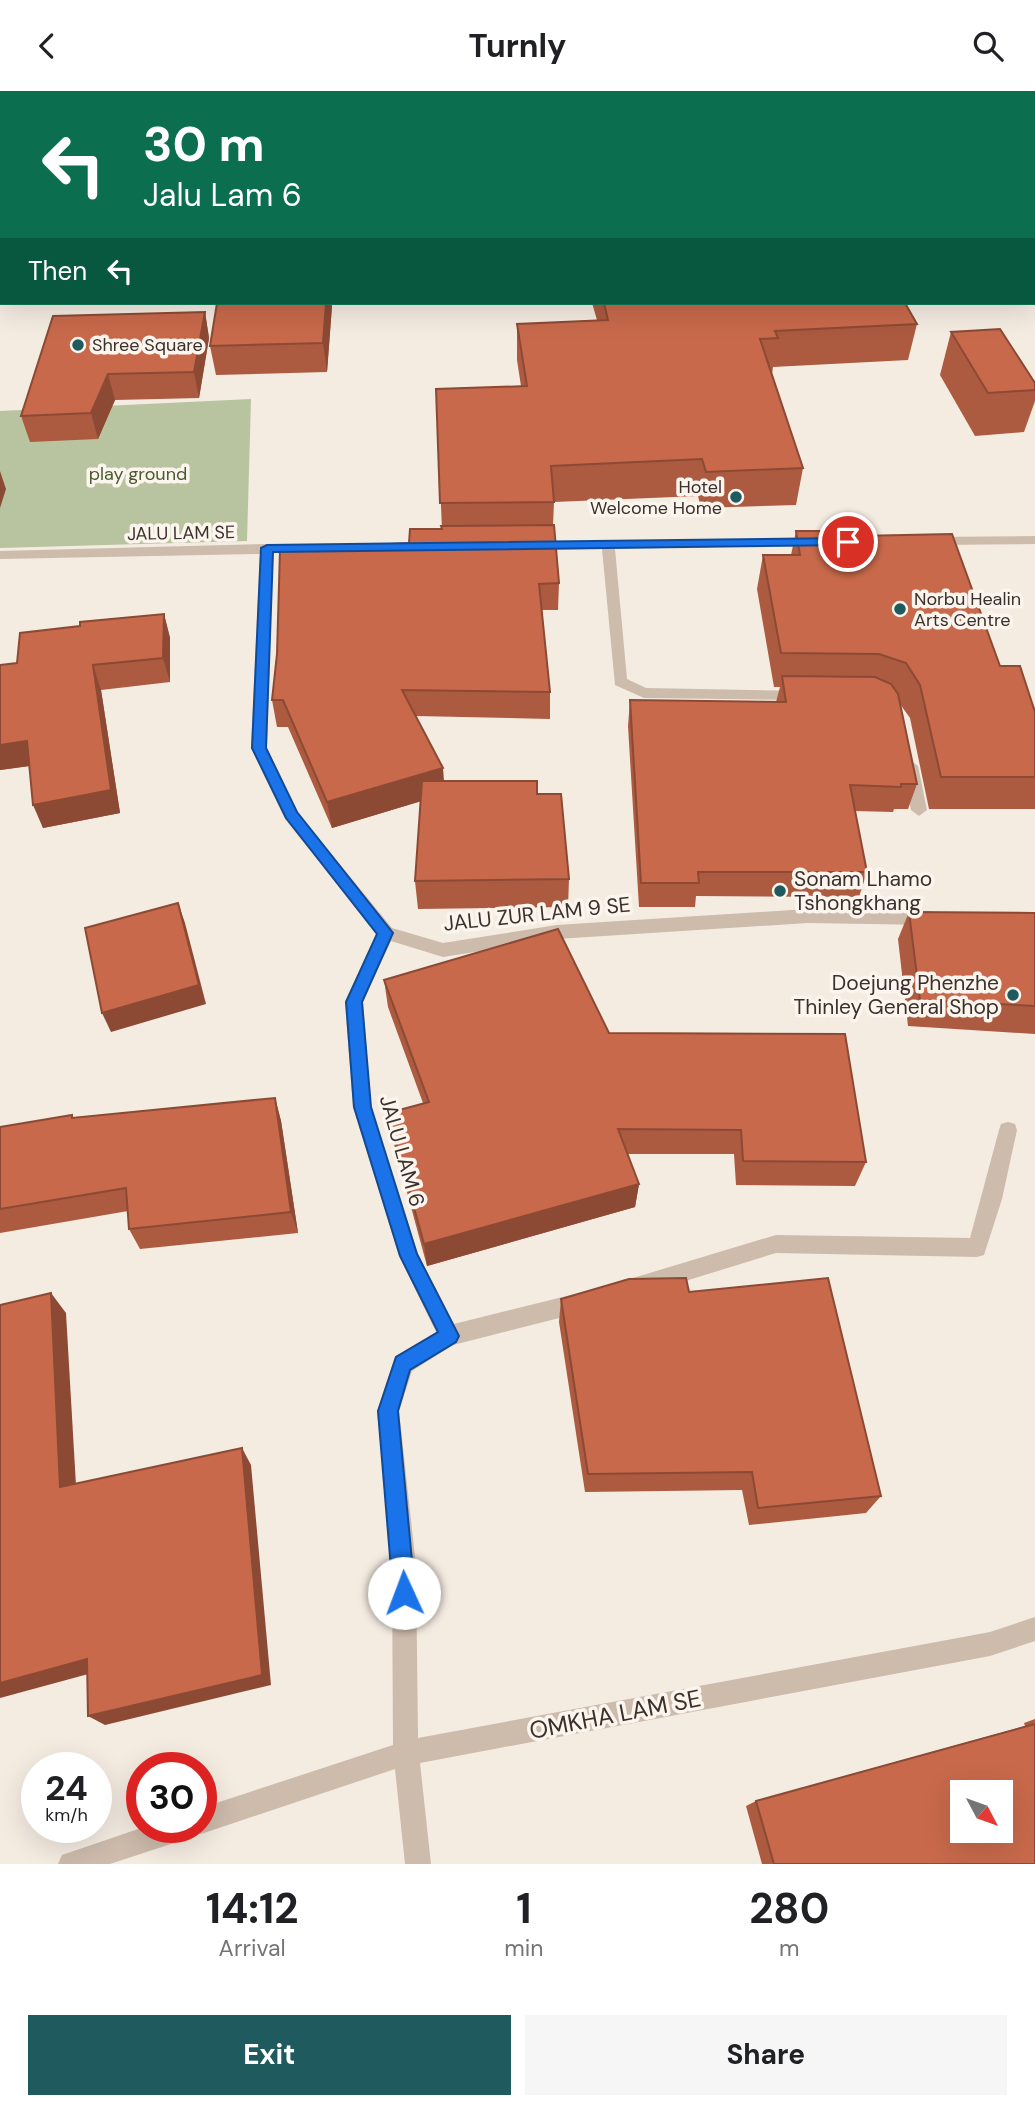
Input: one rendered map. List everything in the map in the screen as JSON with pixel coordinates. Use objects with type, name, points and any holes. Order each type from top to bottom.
[{"type":"street","points":[[911,541],[1035,540]]},
{"type":"street","points":[[526,546],[828,542]]},
{"type":"street","points":[[608,545],[620,682],[644,693],[817,695]]},
{"type":"street","points":[[267,548],[259,748],[291,814],[386,933]]},
{"type":"street","name":"JALU LAM SE","points":[[0,555],[349,548]]},
{"type":"street","points":[[905,745],[919,810]]},
{"type":"street","name":"JALU ZUR LAM 9 SE","points":[[386,933],[443,950],[557,932],[808,916],[941,919]]},
{"type":"street","name":"JALU LAM 6","points":[[386,933],[354,1002],[362,1107],[409,1256],[449,1336]]},
{"type":"street","points":[[418,1864],[406,1753],[404,1566],[388,1411],[402,1364],[449,1336],[613,1293],[776,1244],[977,1248],[1008,1130]]},
{"type":"street","name":"OMKHA LAM SE","points":[[217,1816],[406,1753],[990,1644],[1035,1629]]},
{"type":"street","points":[[71,1864],[135,1843]]},
{"type":"green space","name":"play ground","points":[[251,399],[247,541],[0,548],[0,411]]},
{"type":"building","points":[[217,305],[326,305],[323,343],[210,346]]},
{"type":"building","points":[[604,305],[906,305],[917,324],[775,331],[778,338],[760,339],[803,468],[706,472],[702,459],[551,466],[554,502],[440,503],[436,389],[527,386],[517,324],[608,320]]},
{"type":"building","points":[[205,312],[194,372],[108,374],[91,413],[21,416],[53,316]]},
{"type":"building","points":[[1000,329],[1035,383],[1035,390],[988,393],[951,332]]},
{"type":"building","points":[[554,525],[559,583],[539,584],[550,692],[402,690],[443,768],[327,802],[283,700],[272,700],[277,654],[280,550],[409,543],[410,529],[442,529],[441,526]]},
{"type":"building","points":[[796,531],[856,531],[857,536],[952,534],[1000,666],[1020,666],[1035,712],[1035,777],[941,777],[920,685],[906,663],[879,654],[781,653],[763,555],[800,555]]},
{"type":"building","points":[[164,614],[163,658],[93,665],[111,790],[33,805],[27,741],[0,745],[0,665],[17,663],[20,633],[80,626],[80,622]]},
{"type":"building","points":[[782,676],[875,677],[891,684],[898,694],[917,784],[901,784],[901,787],[850,785],[867,872],[698,872],[699,883],[641,883],[630,700],[786,702]]},
{"type":"building","points":[[422,781],[537,781],[537,794],[561,794],[569,879],[415,881]]},
{"type":"building","points":[[178,903],[199,985],[102,1013],[85,928]]},
{"type":"building","points":[[909,912],[1035,913],[1035,1006],[920,1000]]},
{"type":"building","points":[[558,929],[609,1033],[845,1034],[866,1162],[743,1161],[741,1130],[618,1129],[639,1184],[424,1244],[388,1113],[429,1102],[384,980]]},
{"type":"building","points":[[275,1098],[291,1212],[129,1229],[126,1188],[0,1209],[0,1127],[72,1115],[72,1118]]},
{"type":"building","points":[[686,1278],[689,1292],[828,1278],[881,1496],[758,1508],[752,1472],[588,1474],[561,1299],[629,1279]]},
{"type":"building","points":[[51,1293],[60,1487],[242,1448],[262,1675],[88,1716],[87,1659],[0,1683],[0,1305]]},
{"type":"building","points":[[1035,1724],[1035,1864],[774,1864],[756,1801]]},
{"type":"place","name":"Shree Square","points":[[78,345]]},
{"type":"place","name":"Hotel Welcome Home","points":[[736,497]]},
{"type":"place","name":"Norbu Healin Arts Centre","points":[[900,609]]},
{"type":"place","name":"Sonam Lhamo Tshongkhang","points":[[780,891]]},
{"type":"place","name":"Doejung Phenzhe Thinley General Shop","points":[[1013,995]]},
{"type":"route","points":[[404,1593],[404,1566],[388,1411],[402,1364],[449,1336],[409,1256],[362,1107],[354,1002],[386,933],[291,814],[259,748],[267,548],[848,542]]}]
